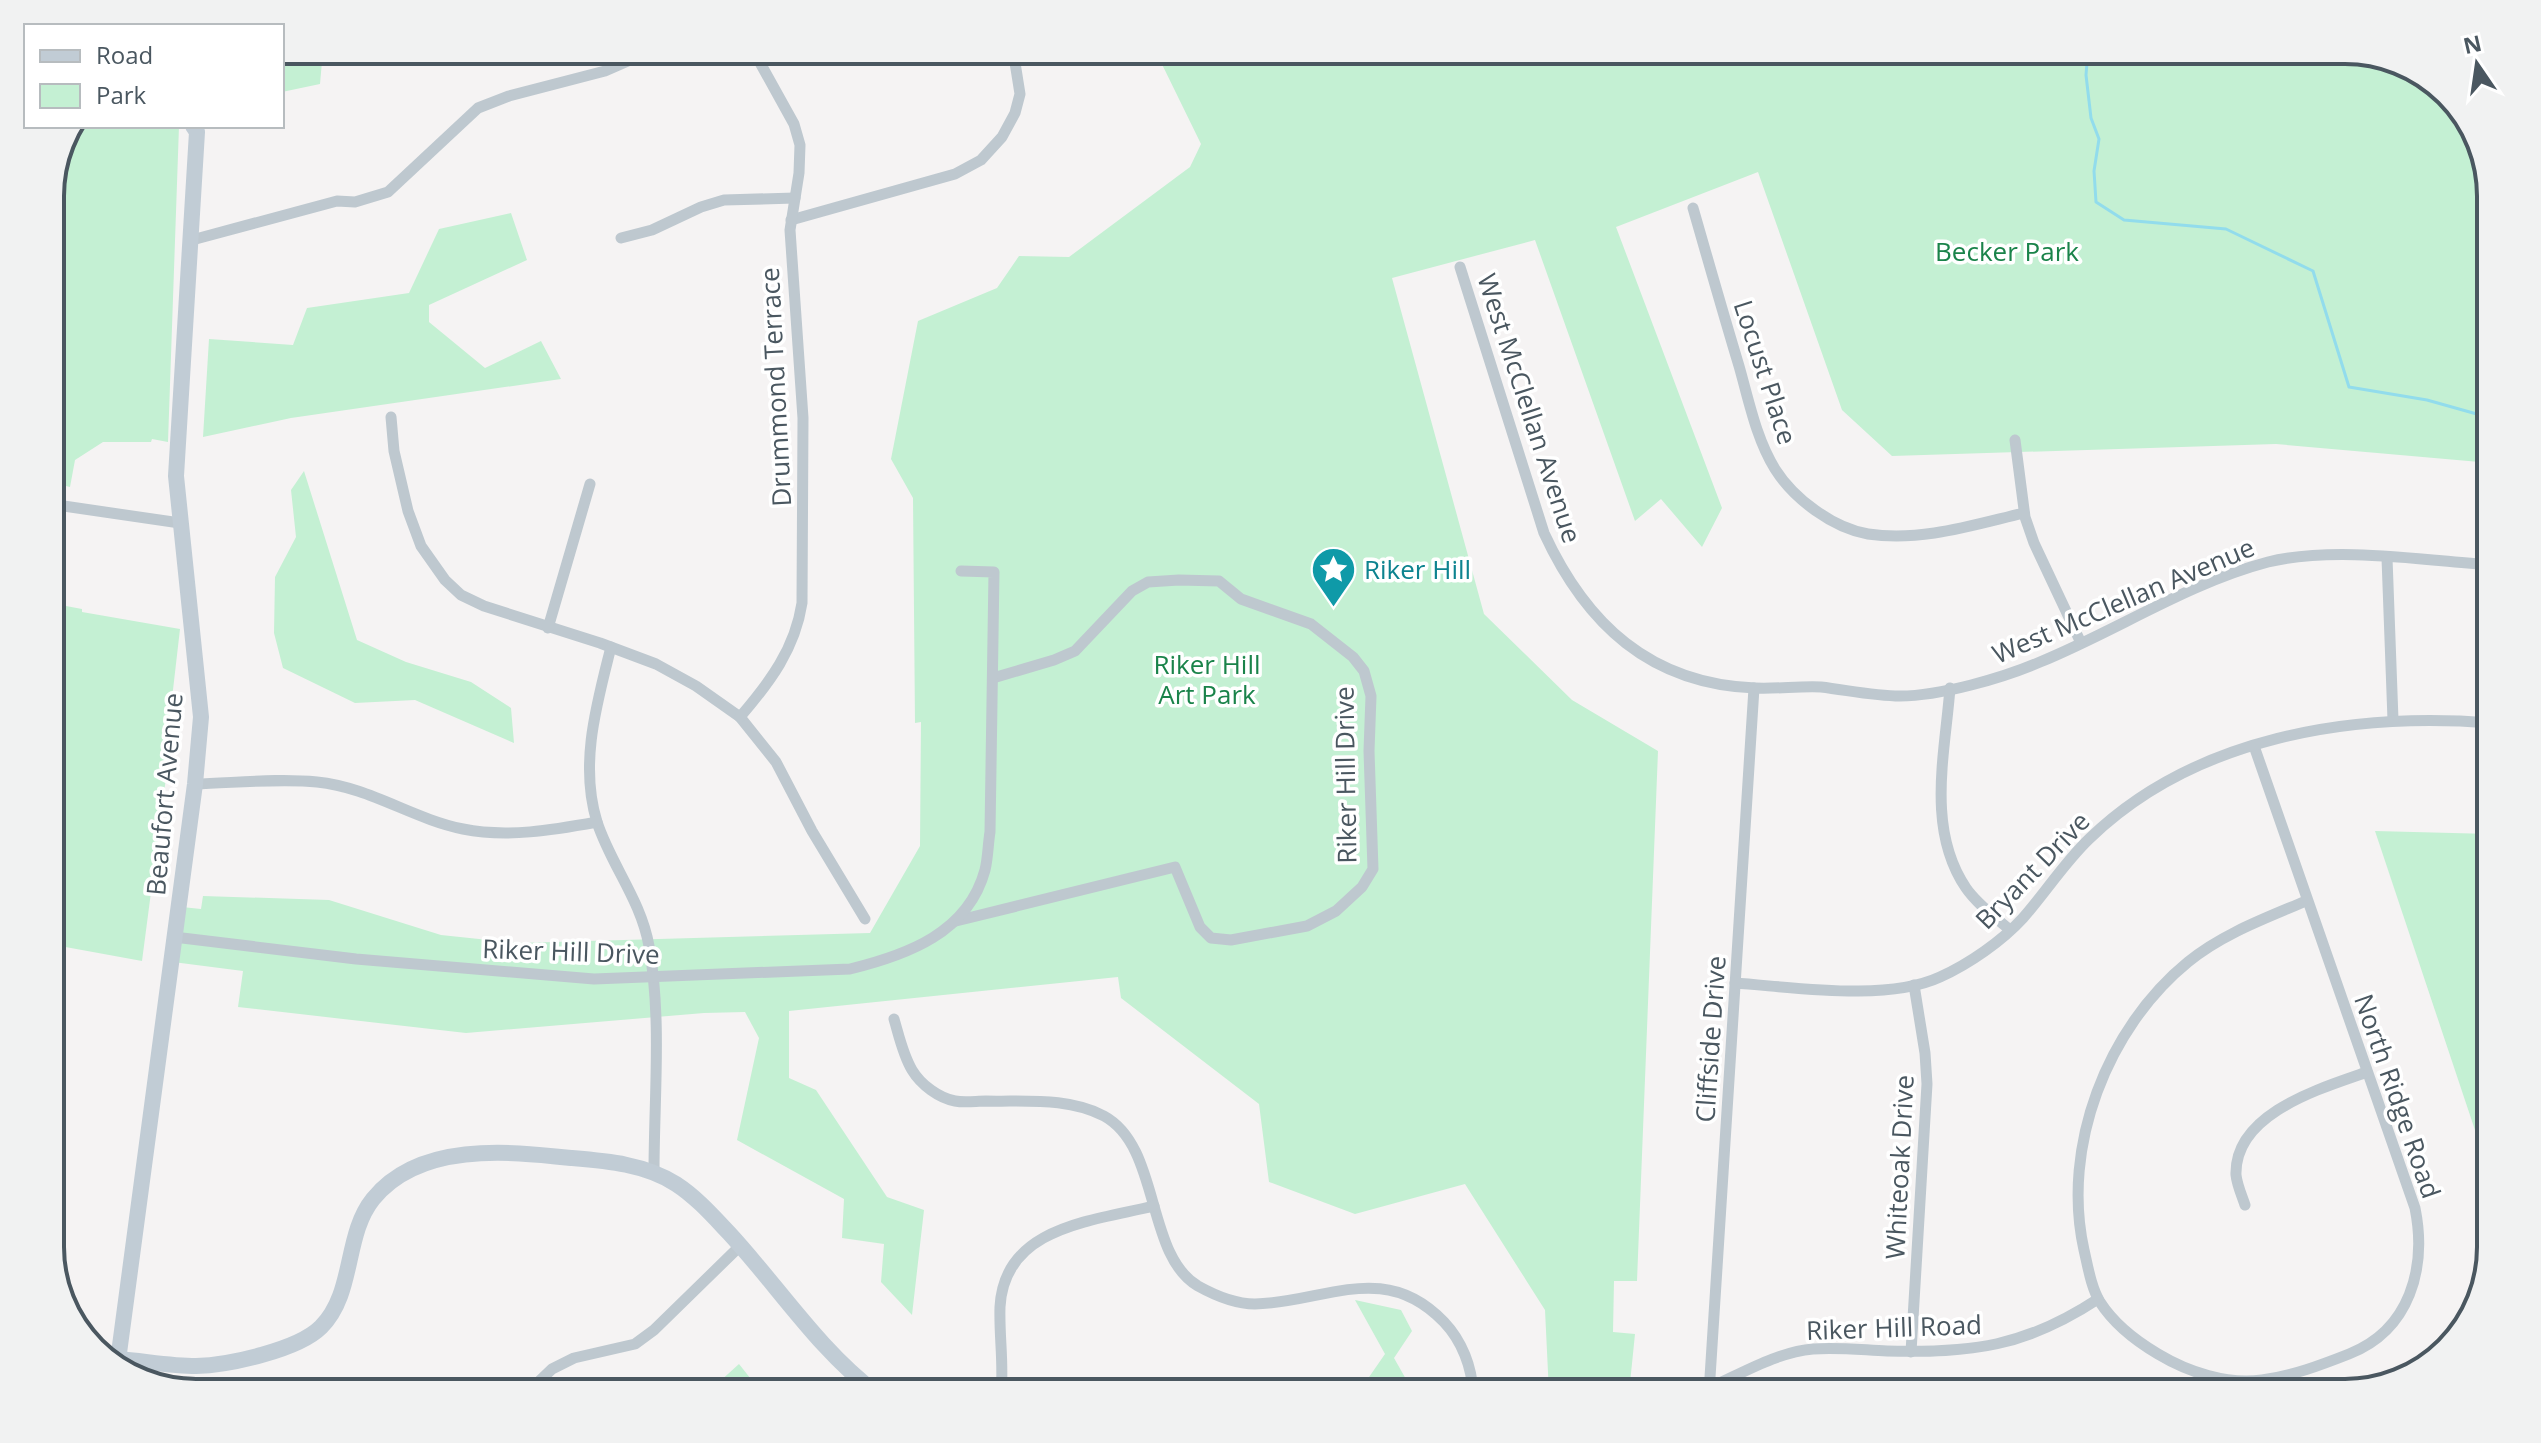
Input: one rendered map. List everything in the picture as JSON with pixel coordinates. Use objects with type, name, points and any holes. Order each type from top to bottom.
[{"type":"street","points":[[192,240],[337,201],[355,202],[388,192],[478,108],[621,64]]},
{"type":"street","name":"Drummond Terrace","points":[[740,717],[776,673],[788,651],[799,626],[802,603],[803,418],[791,220],[800,145],[794,124],[761,64]]},
{"type":"street","points":[[791,220],[955,174],[981,160],[1002,137],[1015,113],[1020,94],[1015,64]]},
{"type":"street","name":"Beaufort Avenue","points":[[119,1354],[195,784],[201,717],[176,476],[192,240],[196,128]]},
{"type":"street","points":[[621,238],[652,230],[724,200],[795,198]]},
{"type":"street","name":"Locust Place","points":[[1693,208],[1757,430],[1776,470],[1787,485],[1826,517],[1865,533],[1907,536],[1950,531],[2024,513]]},
{"type":"street","name":"West McClellan Avenue","points":[[1460,267],[1544,533],[1560,568],[1595,617],[1619,639],[1681,676],[1754,688],[1818,687],[1897,696],[1919,695],[1994,678],[2028,666],[2207,584],[2269,562],[2329,556],[2477,564]]},
{"type":"street","points":[[391,417],[394,451],[408,511],[432,565],[461,595],[484,606],[658,665],[696,686],[740,717],[776,762],[812,831],[865,919]]},
{"type":"street","points":[[2015,440],[2024,513],[2034,543],[2081,643]]},
{"type":"street","points":[[548,628],[590,484]]},
{"type":"street","points":[[64,506],[180,523]]},
{"type":"street","points":[[2387,558],[2393,720]]},
{"type":"street","name":"Riker Hill Drive","points":[[174,937],[356,959],[594,979],[850,969],[924,945],[956,921],[971,902],[985,870],[990,832],[994,572],[961,571]]},
{"type":"street","name":"Riker Hill Drive","points":[[956,921],[1175,867],[1200,927],[1211,938],[1231,940],[1307,926],[1336,911],[1362,887],[1373,869],[1369,751],[1371,696],[1364,671],[1311,624],[1241,599],[1219,581],[1148,582],[1119,602],[1075,651],[993,678]]},
{"type":"street","points":[[611,647],[591,740],[592,793],[597,822],[639,908],[654,978],[654,1172]]},
{"type":"street","name":"Cliffside Drive","points":[[1710,1379],[1754,688]]},
{"type":"street","points":[[1950,688],[1940,807],[1942,831],[1948,853],[1967,890],[2010,930]]},
{"type":"street","name":"Bryant Drive","points":[[1735,983],[1856,990],[1914,985],[1938,978],[1969,961],[2010,930],[2068,860],[2126,808],[2179,776],[2254,746],[2336,726],[2427,719],[2477,722]]},
{"type":"street","name":"North Ridge Road","points":[[2254,746],[2415,1208],[2419,1230],[2419,1258],[2414,1287],[2405,1306],[2381,1336],[2361,1349],[2311,1369],[2266,1379]]},
{"type":"street","points":[[195,784],[316,781],[377,797],[452,826],[491,832],[557,830],[597,822]]},
{"type":"street","points":[[2098,1299],[2082,1242],[2078,1182],[2086,1123],[2107,1067],[2133,1024],[2166,982],[2189,961],[2235,933],[2306,901]]},
{"type":"street","name":"Whiteoak Drive","points":[[1911,1352],[1927,1084],[1914,985]]},
{"type":"street","points":[[894,1019],[913,1072],[924,1085],[938,1094],[955,1101],[1075,1105],[1107,1118],[1120,1128],[1132,1145],[1173,1259],[1183,1277],[1229,1301],[1254,1304],[1351,1287],[1390,1291],[1421,1303],[1447,1325],[1460,1343],[1469,1364],[1471,1379]]},
{"type":"street","points":[[2245,1205],[2236,1174],[2243,1146],[2251,1134],[2282,1106],[2301,1095],[2367,1072]]},
{"type":"street","points":[[135,1364],[197,1366],[247,1358],[305,1339],[321,1327],[332,1312],[342,1290],[362,1219],[371,1201],[386,1185],[423,1164],[468,1154],[529,1153],[626,1164],[674,1182],[697,1199],[833,1356],[860,1379]]},
{"type":"street","points":[[1001,1379],[1000,1306],[1005,1276],[1016,1258],[1030,1246],[1069,1227],[1154,1206]]},
{"type":"street","points":[[542,1379],[552,1369],[574,1358],[635,1344],[654,1330],[740,1246]]},
{"type":"street","name":"North Ridge Road","points":[[2098,1299],[2117,1322],[2147,1348],[2182,1366],[2220,1378],[2241,1379]]},
{"type":"street","name":"Riker Hill Road","points":[[1737,1379],[1799,1352],[1814,1349],[1936,1352],[2005,1344],[2037,1334],[2068,1319],[2098,1299]]},
{"type":"green space","points":[[284,64],[322,64],[320,84],[284,92]]},
{"type":"green space","points":[[1162,64],[2346,64],[2380,68],[2426,91],[2450,115],[2473,161],[2477,187],[2477,462],[2276,444],[1892,456],[1842,410],[1758,172],[1616,227],[1722,508],[1702,547],[1661,499],[1635,521],[1535,240],[1392,278],[1484,614],[1572,700],[1658,751],[1637,1281],[1614,1281],[1613,1332],[1635,1334],[1630,1379],[1548,1379],[1545,1310],[1465,1184],[1355,1214],[1269,1182],[1259,1104],[1121,998],[1118,977],[789,1011],[789,1078],[816,1090],[887,1197],[924,1210],[912,1315],[881,1282],[884,1244],[842,1238],[844,1199],[737,1140],[759,1038],[745,1012],[466,1033],[238,1007],[243,971],[173,962],[182,907],[201,909],[203,896],[329,900],[441,935],[518,943],[870,933],[920,846],[921,722],[915,723],[913,498],[891,459],[918,321],[997,288],[1019,256],[1069,257],[1190,167],[1201,144]]},
{"type":"green space","points":[[83,128],[179,128],[168,442],[152,439],[151,442],[103,442],[75,460],[70,487],[64,486],[64,187],[68,161]]},
{"type":"green space","points":[[511,213],[527,260],[429,305],[429,322],[485,368],[541,341],[561,379],[291,418],[203,437],[209,339],[293,345],[307,308],[409,293],[439,229]]},
{"type":"green space","points":[[304,471],[357,640],[406,662],[471,682],[511,708],[514,743],[415,700],[355,703],[283,668],[274,633],[275,577],[296,537],[291,490]]},
{"type":"green space","points":[[64,606],[82,609],[82,612],[180,629],[164,768],[167,770],[142,961],[64,947]]},
{"type":"green space","points":[[2375,831],[2477,834],[2477,1136]]},
{"type":"green space","points":[[1355,1300],[1401,1310],[1412,1331],[1394,1358],[1406,1379],[1368,1379],[1385,1354]]},
{"type":"green space","points":[[739,1364],[751,1379],[722,1379]]},
{"type":"waterway","points":[[2087,64],[2091,118],[2099,139],[2094,171],[2096,202],[2124,220],[2226,229],[2313,271],[2349,387],[2427,400],[2477,414]]},
{"type":"place","name":"Riker Hill","points":[[1333,608]]},
{"type":"park label","name":"Becker Park","points":[[2007,251]]},
{"type":"park label","name":"Riker Hill Art Park","points":[[1207,679]]}]
